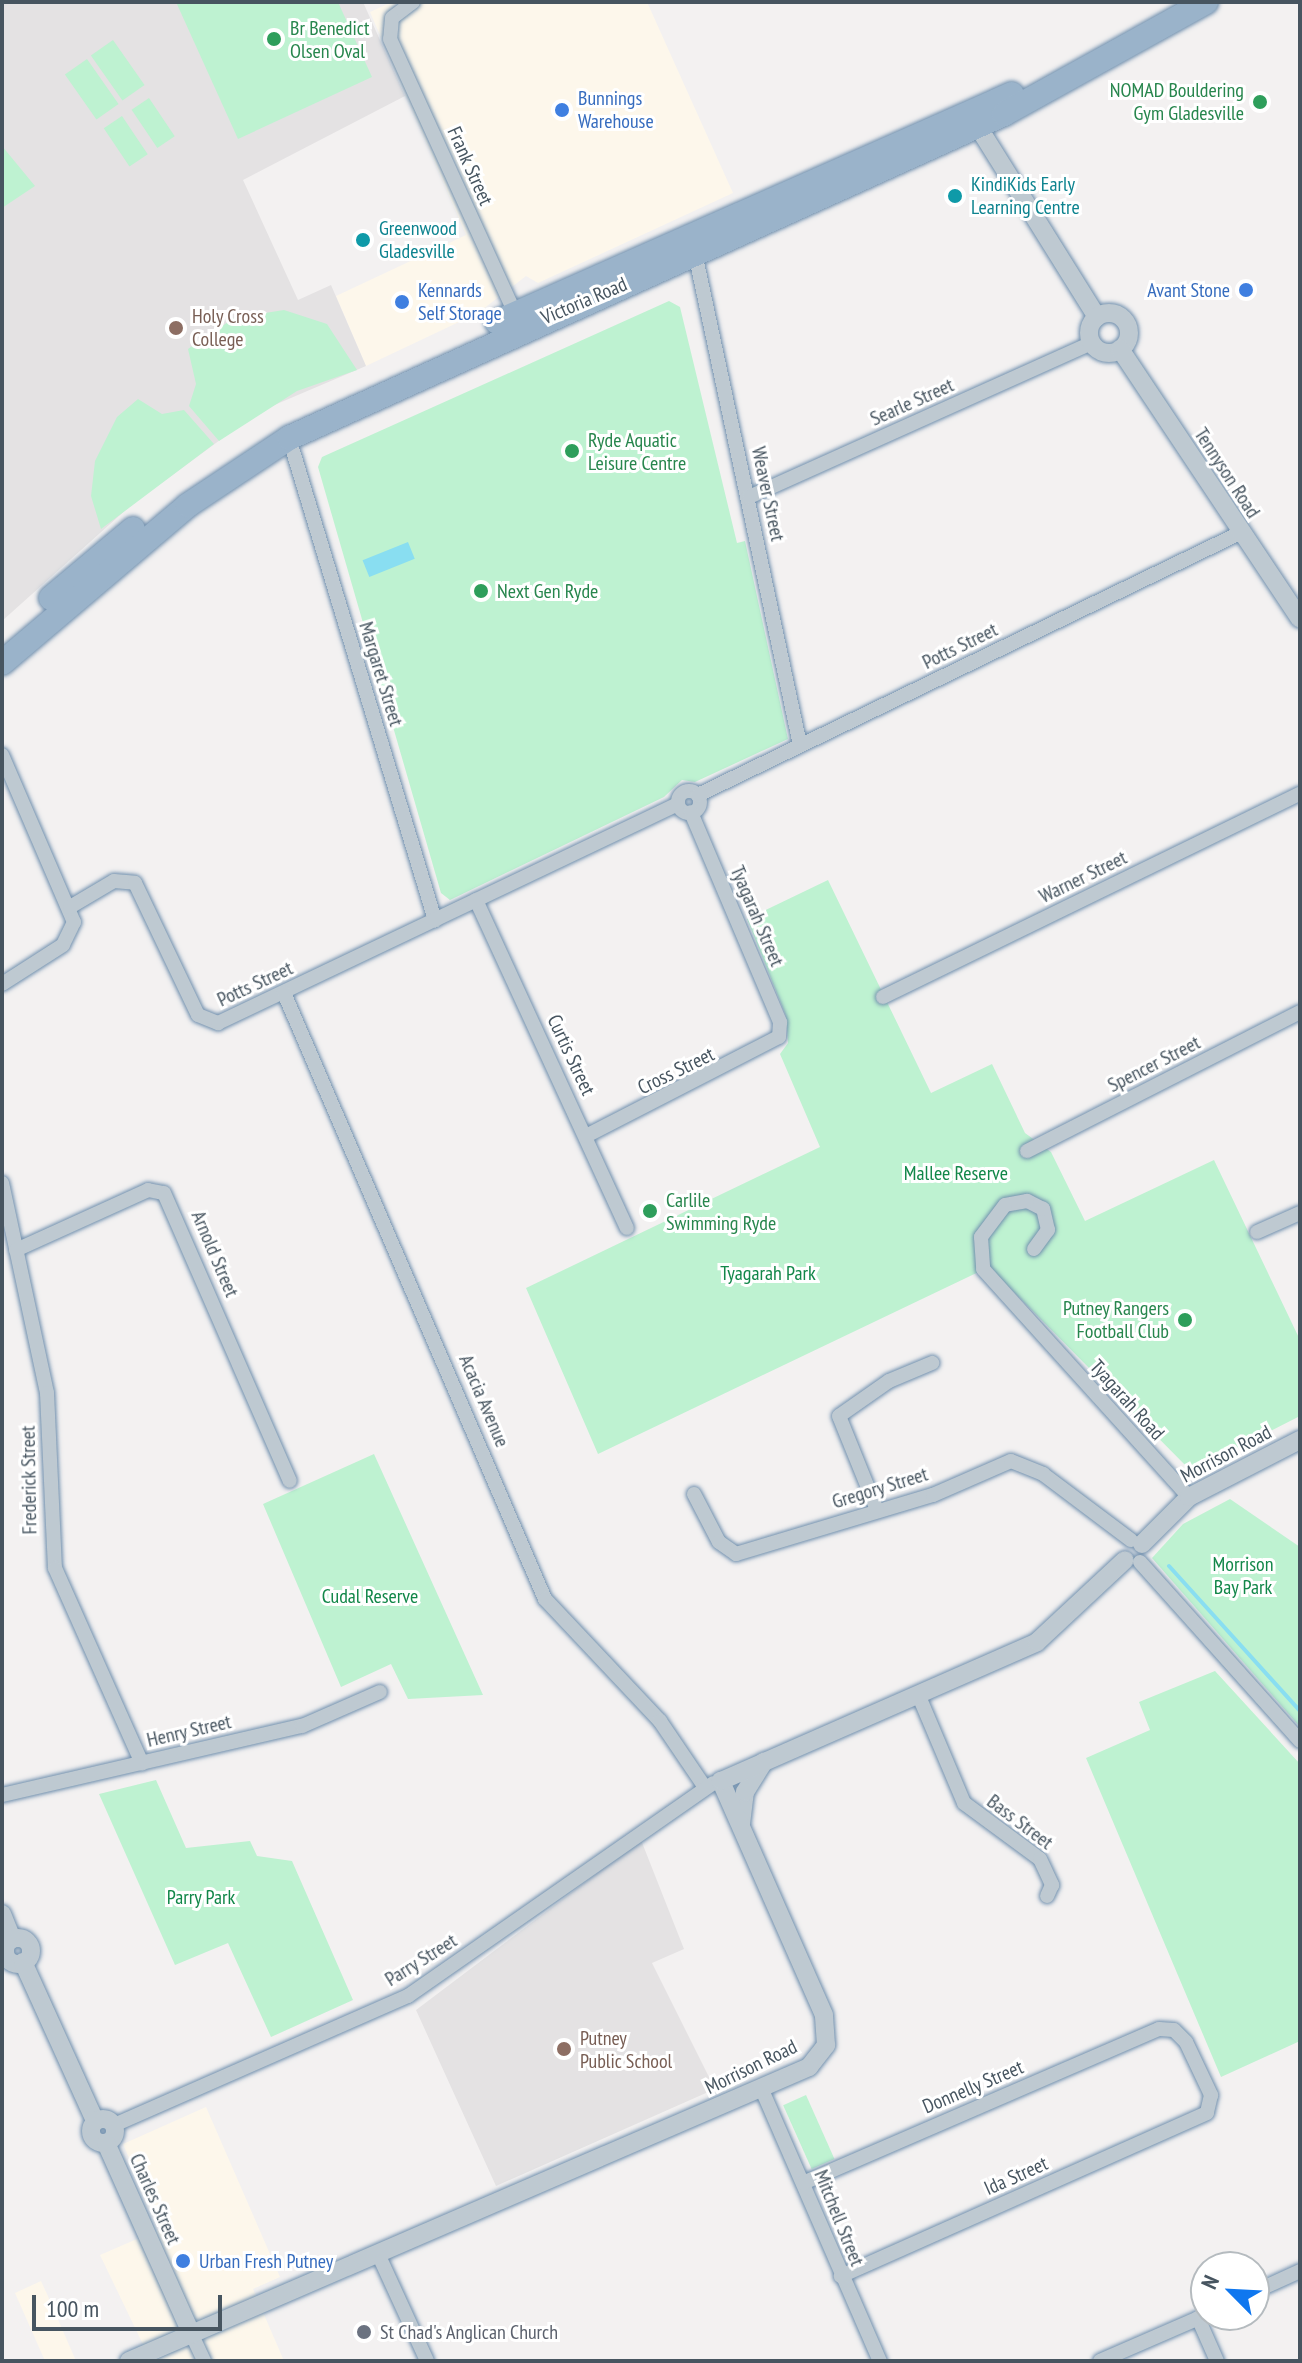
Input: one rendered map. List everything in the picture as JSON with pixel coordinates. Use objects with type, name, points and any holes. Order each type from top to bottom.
[{"type":"highway","name":"Victoria Road","points":[[2,656],[178,493],[263,435],[972,119],[1071,66],[1178,2]]},
{"type":"highway","name":"Victoria Road","points":[[2,656],[188,505],[289,438],[518,321],[695,253],[1206,2]]},
{"type":"street","name":"Frank Street","points":[[413,2],[392,18],[390,39],[518,321]]},
{"type":"street","points":[[972,119],[1097,317],[1091,343],[1100,351],[1120,349],[1129,332],[1122,318],[1097,317]]},
{"type":"street","name":"Weaver Street","points":[[695,253],[800,745]]},
{"type":"street","name":"Searle Street","points":[[749,497],[1091,343]]},
{"type":"street","name":"Tennyson Road","points":[[1120,349],[1240,533],[1294,599],[1300,619]]},
{"type":"street","name":"Margaret Street","points":[[289,438],[435,920]]},
{"type":"street","name":"Potts Street","points":[[70,907],[114,881],[139,886],[208,1023],[284,993],[476,900],[685,808],[683,793],[698,795],[1240,533]]},
{"type":"street","points":[[2,755],[70,907],[74,927],[67,942],[2,984]]},
{"type":"street","name":"Warner Street","points":[[883,997],[1300,794]]},
{"type":"street","name":"Tyagarah Street","points":[[685,808],[780,1020],[779,1037]]},
{"type":"street","name":"Curtis Street","points":[[476,900],[627,1228]]},
{"type":"street","name":"Acacia Avenue","points":[[284,993],[545,1599],[660,1721],[713,1784]]},
{"type":"street","name":"Spencer Street","points":[[1027,1151],[1300,1012]]},
{"type":"street","name":"Cross Street","points":[[586,1136],[779,1037]]},
{"type":"street","name":"Frederick Street","points":[[2,1183],[47,1393],[55,1568],[142,1763]]},
{"type":"street","name":"Arnold Street","points":[[16,1250],[148,1190],[164,1193],[290,1481]]},
{"type":"street","name":"Tyagarah Road","points":[[1034,1249],[1048,1230],[1043,1209],[1027,1201],[1005,1205],[981,1237],[983,1269],[1189,1497]]},
{"type":"street","points":[[1257,1232],[1300,1213]]},
{"type":"street","points":[[877,1510],[839,1416],[889,1381],[932,1363]]},
{"type":"street","name":"Morrison Road","points":[[129,2361],[379,2256],[809,2067],[826,2045],[827,2025],[741,1824],[713,1784],[1037,1642],[1189,1497],[1300,1440]]},
{"type":"street","name":"Gregory Street","points":[[694,1494],[719,1542],[736,1554],[877,1510],[1011,1461],[1043,1474],[1134,1551],[1300,1741]]},
{"type":"street","name":"Henry Street","points":[[2,1795],[302,1726],[380,1692]]},
{"type":"street","name":"Bass Street","points":[[918,1694],[964,1803],[1040,1859],[1052,1885],[1047,1896]]},
{"type":"street","points":[[741,1824],[745,1792],[766,1759]]},
{"type":"street","name":"Parry Street","points":[[114,2125],[408,1996],[713,1784]]},
{"type":"street","points":[[2,1914],[11,1954],[95,2121],[114,2125],[106,2143]]},
{"type":"street","name":"Donnelly Street","points":[[803,2183],[1159,2029],[1174,2030],[1186,2042],[1211,2095],[1207,2113]]},
{"type":"street","name":"Mitchell Street","points":[[762,2090],[880,2361]]},
{"type":"street","name":"Ida Street","points":[[841,2276],[1207,2113]]},
{"type":"street","name":"Charles Street","points":[[95,2121],[91,2136],[106,2143],[204,2361]]},
{"type":"street","points":[[379,2256],[427,2361]]},
{"type":"street","points":[[1270,2285],[1300,2271]]},
{"type":"street","points":[[1100,2361],[1190,2321]]},
{"type":"street","points":[[1207,2331],[1217,2361]]},
{"type":"shaded area","name":"Holy Cross College","points":[[2,2],[363,2],[405,96],[243,180],[298,300],[331,285],[366,366],[258,412],[129,507],[2,621]]},
{"type":"shaded area","points":[[392,2],[647,2],[733,193],[538,283],[526,276],[478,313],[366,366],[336,296],[466,235],[370,12]]},
{"type":"shaded area","name":"Putney Public School","points":[[641,1840],[684,1949],[652,1963],[715,2089],[496,2186],[416,2010]]},
{"type":"shaded area","points":[[206,2107],[280,2277],[253,2289],[284,2361],[151,2361],[100,2255],[160,2229],[123,2144]]},
{"type":"shaded area","points":[[41,2281],[76,2361],[45,2361],[15,2293]]},
{"type":"green space","name":"Br Benedict Olsen Oval","points":[[176,2],[338,2],[372,77],[238,139]]},
{"type":"green space","points":[[113,40],[145,85],[122,101],[91,55]]},
{"type":"green space","points":[[87,59],[119,104],[96,120],[65,74]]},
{"type":"green space","points":[[149,98],[175,136],[157,148],[132,110]]},
{"type":"green space","points":[[122,116],[148,154],[129,166],[104,128]]},
{"type":"green space","points":[[2,146],[35,186],[2,208]]},
{"type":"green space","points":[[669,301],[680,307],[737,543],[745,541],[788,739],[695,782],[682,780],[664,797],[450,900],[441,893],[318,467],[322,457]]},
{"type":"green space","points":[[284,310],[327,324],[357,370],[297,391],[219,441],[189,406],[196,384],[188,349],[234,318]]},
{"type":"green space","points":[[138,399],[162,414],[184,410],[214,444],[101,529],[91,496],[95,461],[117,417]]},
{"type":"green space","points":[[828,880],[931,1093],[992,1064],[1025,1133],[1051,1152],[1085,1221],[1214,1160],[1300,1340],[1300,1416],[1191,1471],[989,1267],[598,1454],[526,1288],[820,1147],[780,1054],[788,1043],[786,1016],[747,919]]},
{"type":"green space","name":"Cudal Reserve","points":[[374,1454],[483,1695],[408,1699],[391,1664],[341,1687],[263,1504]]},
{"type":"green space","name":"Morrison Bay Park","points":[[1230,1499],[1300,1547],[1300,1727],[1152,1558],[1183,1524]]},
{"type":"green space","points":[[1215,1671],[1300,1764],[1300,2041],[1221,2077],[1086,1758],[1150,1730],[1139,1702]]},
{"type":"green space","name":"Parry Park","points":[[156,1780],[186,1848],[250,1841],[257,1856],[292,1861],[353,2000],[271,2037],[228,1943],[175,1965],[99,1794]]},
{"type":"green space","points":[[806,2095],[834,2159],[812,2169],[783,2105]]},
{"type":"water","points":[[408,542],[415,559],[369,577],[363,560]]},
{"type":"waterway","points":[[1169,1566],[1300,1711]]},
{"type":"place","name":"Br Benedict Olsen Oval","points":[[274,39]]},
{"type":"place","name":"NOMAD Bouldering Gym Gladesville","points":[[1260,102]]},
{"type":"place","name":"Bunnings Warehouse","points":[[562,110]]},
{"type":"place","name":"KindiKids Early Learning Centre","points":[[955,196]]},
{"type":"place","name":"Greenwood Gladesville","points":[[363,240]]},
{"type":"place","name":"Avant Stone","points":[[1246,290]]},
{"type":"place","name":"Kennards Self Storage","points":[[402,302]]},
{"type":"place","name":"Holy Cross College","points":[[176,328]]},
{"type":"place","name":"Ryde Aquatic Leisure Centre","points":[[572,451]]},
{"type":"place","name":"Next Gen Ryde","points":[[481,591]]},
{"type":"place","name":"Carlile Swimming Ryde","points":[[650,1211]]},
{"type":"place","name":"Putney Rangers Football Club","points":[[1185,1320]]},
{"type":"place","name":"Putney Public School","points":[[564,2049]]},
{"type":"place","name":"Urban Fresh Putney","points":[[183,2261]]},
{"type":"place","name":"St Chad's Anglican Church","points":[[364,2332]]},
{"type":"park label","name":"Mallee Reserve","points":[[956,1173]]},
{"type":"park label","name":"Tyagarah Park","points":[[768,1273]]}]
